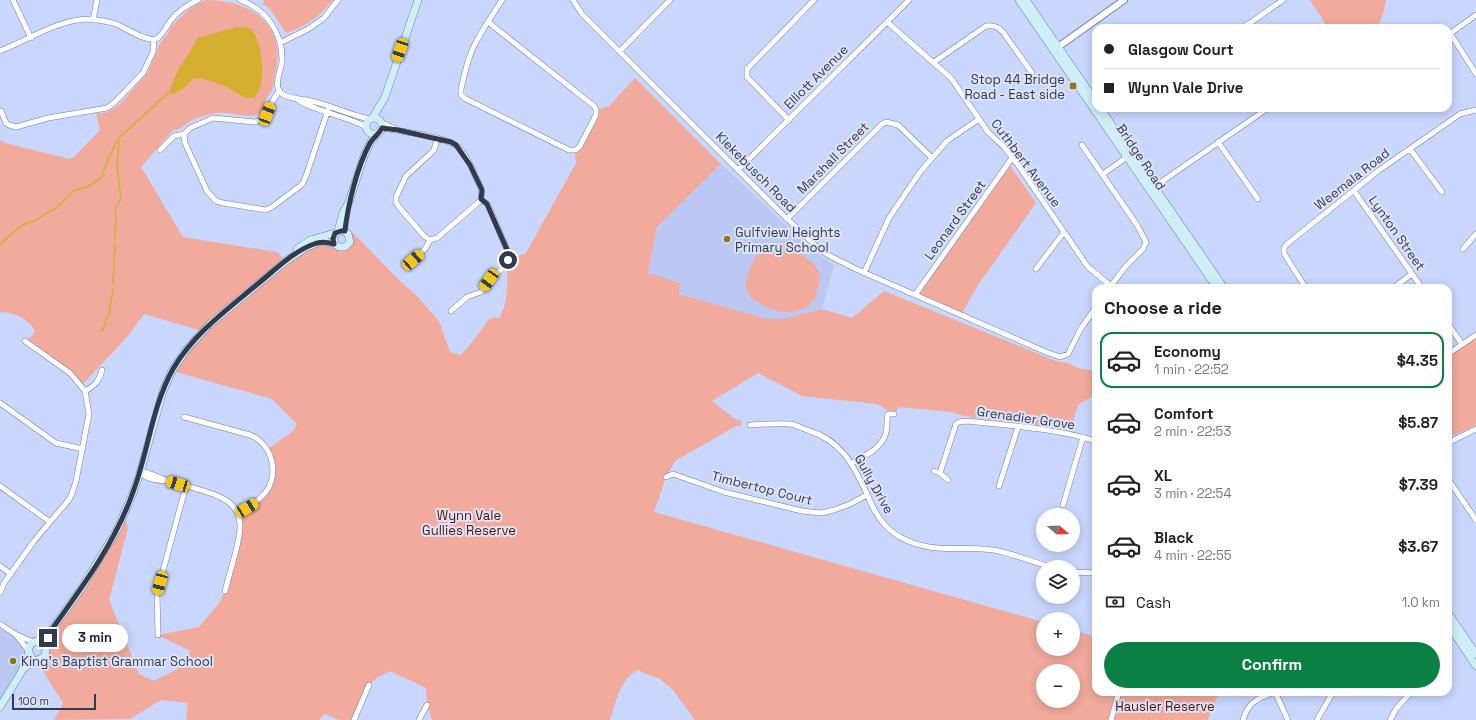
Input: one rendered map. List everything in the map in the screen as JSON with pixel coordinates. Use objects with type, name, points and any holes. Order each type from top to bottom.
[{"type":"main road","points":[[334,244],[333,239],[339,232],[364,156],[381,126],[385,97],[418,0]]},
{"type":"main road","name":"Bridge Road","points":[[1019,0],[1092,97]]},
{"type":"main road","name":"Bridge Road","points":[[1026,0],[1056,48],[1092,99]]},
{"type":"main road","points":[[364,156],[366,123],[385,97]]},
{"type":"main road","name":"Bridge Road","points":[[1101,112],[1127,157],[1152,188],[1221,284]]},
{"type":"main road","name":"Bridge Road","points":[[1101,112],[1213,284]]},
{"type":"main road","points":[[371,118],[377,118],[381,126]]},
{"type":"main road","points":[[366,129],[371,134],[381,126]]},
{"type":"main road","points":[[0,707],[22,670],[30,646],[52,629],[81,589],[108,546],[124,514],[140,473],[162,395],[170,376],[182,356],[205,328],[286,261],[314,244],[327,242],[342,248],[348,245],[350,238],[348,234],[339,232],[307,241],[297,248],[286,261]]},
{"type":"main road","points":[[1452,619],[1476,654]]},
{"type":"main road","points":[[22,670],[37,659],[44,657],[52,629]]},
{"type":"main road","points":[[1452,630],[1476,666]]},
{"type":"main road","points":[[36,642],[43,643],[46,648]]},
{"type":"main road","points":[[29,652],[32,657],[37,659]]},
{"type":"street","points":[[13,0],[31,38]]},
{"type":"street","points":[[94,20],[97,0]]},
{"type":"street","points":[[0,51],[66,22],[80,20],[94,20],[115,24],[146,39],[154,39],[161,35],[171,20],[179,12],[198,0]]},
{"type":"street","points":[[240,0],[254,6],[264,14],[272,25],[280,42],[282,59],[277,83],[280,91],[287,96],[309,106],[356,122],[366,129]]},
{"type":"street","points":[[280,42],[310,28],[324,18],[338,0]]},
{"type":"street","points":[[488,22],[594,106],[596,116],[580,146],[576,150],[569,150],[466,99],[461,95],[460,89],[473,48],[488,22],[502,0]]},
{"type":"street","name":"Kiekebusch Road","points":[[573,0],[582,14],[787,219],[819,249],[864,273],[1060,357],[1068,354],[1080,330],[1092,313]]},
{"type":"street","points":[[620,51],[669,0]]},
{"type":"street","points":[[789,120],[747,77],[746,69],[814,0]]},
{"type":"street","name":"Elliott Avenue","points":[[738,170],[909,0]]},
{"type":"street","points":[[1056,48],[1124,0]]},
{"type":"street","points":[[1250,23],[1283,0]]},
{"type":"street","points":[[1452,32],[1476,15]]},
{"type":"street","name":"Cuthbert Avenue","points":[[888,22],[934,62],[956,84],[988,132],[1012,158],[1088,267],[1108,284]]},
{"type":"street","points":[[934,62],[986,26],[994,25],[1000,28],[1032,73]]},
{"type":"street","points":[[1452,38],[1476,74]]},
{"type":"street","points":[[1,111],[6,123],[16,127],[53,117],[107,108],[115,102],[143,73],[153,52],[154,39]]},
{"type":"street","points":[[160,150],[174,136],[184,134],[190,128],[213,118],[256,122],[261,121],[267,114],[275,96],[280,91]]},
{"type":"street","points":[[295,99],[310,101],[357,117],[371,118]]},
{"type":"street","points":[[184,134],[185,143],[206,188],[216,201],[266,210],[303,183],[329,107]]},
{"type":"street","name":"Weemala Road","points":[[1303,284],[1284,253],[1284,248],[1287,244],[1378,170],[1460,114],[1476,110]]},
{"type":"street","points":[[1152,188],[1262,112]]},
{"type":"street","points":[[864,273],[889,218],[920,172],[947,141],[979,119]]},
{"type":"street","name":"Marshall Street","points":[[787,219],[882,124],[886,122],[898,125],[932,158]]},
{"type":"street","points":[[381,126],[437,139],[453,143],[459,148],[470,165],[482,190],[481,199],[478,204],[437,238],[430,240],[424,236],[399,207],[396,202],[396,197],[406,176],[434,150],[437,139]]},
{"type":"street","points":[[1218,142],[1258,199]]},
{"type":"street","points":[[1082,145],[1140,230],[1146,242],[1143,249],[1126,266],[1113,284]]},
{"type":"street","points":[[1410,149],[1442,192]]},
{"type":"street","points":[[1103,174],[1127,157]]},
{"type":"street","name":"Leonard Street","points":[[915,295],[1012,158]]},
{"type":"street","name":"Lynton Street","points":[[1354,191],[1419,284]]},
{"type":"street","points":[[451,311],[467,297],[481,292],[489,280],[505,266],[508,261],[508,252],[489,207],[481,199]]},
{"type":"street","points":[[1036,269],[1064,232]]},
{"type":"street","points":[[1463,249],[1476,234]]},
{"type":"street","points":[[413,260],[426,249],[430,240]]},
{"type":"street","points":[[1398,284],[1412,274]]},
{"type":"street","points":[[1452,330],[1462,344]]},
{"type":"street","points":[[1452,351],[1476,335]]},
{"type":"street","points":[[0,593],[2,585],[34,541],[71,496],[76,481],[89,414],[89,406],[85,391],[70,373],[25,341]]},
{"type":"street","points":[[85,391],[94,387],[99,380],[102,370]]},
{"type":"street","points":[[0,404],[56,443],[83,449]]},
{"type":"street","points":[[852,463],[872,451],[880,444],[885,435],[888,423],[887,416],[888,414],[894,414]]},
{"type":"street","points":[[184,416],[250,435],[260,440],[270,452],[273,465],[272,477],[268,489],[256,502],[238,514]]},
{"type":"street","name":"Grenadier Grove","points":[[940,473],[956,424],[959,422],[968,421],[1049,430],[1092,441]]},
{"type":"street","name":"Gully Drive","points":[[750,425],[791,424],[813,431],[841,449],[852,463],[874,511],[882,522],[900,537],[928,547],[942,549],[983,549],[1004,552],[1036,562]]},
{"type":"street","points":[[999,486],[1018,427]]},
{"type":"street","points":[[1452,441],[1476,429]]},
{"type":"street","points":[[1063,505],[1083,438]]},
{"type":"street","points":[[666,477],[673,474],[670,468]]},
{"type":"street","points":[[934,471],[940,473],[948,480]]},
{"type":"street","points":[[140,473],[144,477],[186,486],[223,498],[230,503],[238,514],[241,532],[226,590]]},
{"type":"street","name":"Timbertop Court","points":[[673,474],[724,492],[808,512],[821,513],[834,510],[867,495]]},
{"type":"street","points":[[1452,484],[1476,520]]},
{"type":"street","points":[[0,486],[50,522]]},
{"type":"street","points":[[158,635],[157,593],[186,486]]},
{"type":"street","points":[[0,566],[11,574]]},
{"type":"street","points":[[1080,572],[1092,573]]},
{"type":"street","points":[[0,624],[15,634],[36,642]]},
{"type":"street","points":[[15,634],[29,652]]},
{"type":"street","points":[[354,720],[369,685]]},
{"type":"street","points":[[1111,720],[1118,696]]},
{"type":"street","points":[[1243,720],[1249,706],[1255,700],[1264,696]]},
{"type":"street","points":[[1276,696],[1288,720]]},
{"type":"street","points":[[1317,720],[1331,696]]},
{"type":"street","points":[[1390,720],[1408,696]]},
{"type":"street","points":[[419,720],[427,705]]},
{"type":"shaded area","points":[[236,27],[251,28],[258,43],[262,63],[262,74],[258,92],[254,98],[246,98],[225,86],[201,78],[193,79],[184,88],[173,94],[169,92],[179,68],[198,38]]},
{"type":"shaded area","name":"Gulfview Heights Primary School","points":[[721,164],[813,251],[834,265],[822,309],[783,319],[768,319],[679,294],[648,273],[657,227]]},
{"type":"shaded area","name":"King's Baptist Grammar School","points":[[0,624],[15,634],[29,652],[0,707]]},
{"type":"green space","name":"Wynn Vale Gullies Reserve","points":[[205,0],[216,0],[238,5],[258,15],[266,22],[272,31],[277,48],[277,66],[272,90],[267,97],[260,114],[249,116],[216,113],[195,119],[181,128],[173,130],[141,167],[183,237],[277,252],[286,261],[314,244],[345,247],[349,235],[352,232],[400,281],[416,295],[439,321],[450,352],[461,355],[489,319],[494,317],[499,319],[506,299],[508,260],[526,253],[576,163],[574,150],[596,110],[609,106],[635,78],[721,164],[657,227],[648,273],[680,283],[679,294],[768,319],[783,319],[822,309],[852,318],[884,291],[1056,361],[1069,363],[1077,368],[1092,370],[1092,397],[1078,405],[1071,428],[984,419],[964,416],[951,412],[899,407],[894,414],[877,404],[802,396],[758,373],[712,401],[735,419],[741,421],[741,426],[736,426],[675,461],[666,477],[654,512],[1036,620],[1036,656],[1080,656],[1080,632],[1092,636],[1092,696],[1115,696],[1109,720],[695,720],[674,691],[660,679],[637,670],[622,686],[610,720],[432,720],[427,705],[426,688],[390,671],[378,677],[369,685],[354,720],[339,720],[324,714],[319,720],[186,720],[188,703],[161,700],[130,719],[54,720],[63,703],[37,659],[39,659],[124,514],[128,528],[109,600],[139,674],[154,681],[187,664],[190,651],[158,635],[199,627],[220,602],[225,590],[239,539],[238,513],[264,495],[272,477],[268,449],[293,431],[297,424],[272,399],[172,371],[202,331],[144,314],[127,337],[81,386],[77,380],[25,341],[32,336],[35,331],[29,323],[16,315],[0,312],[0,140],[5,143],[70,159],[75,156],[100,130],[96,114],[108,112],[120,104],[148,72],[160,43],[168,34],[170,28],[189,9]]},
{"type":"green space","points":[[264,0],[333,0],[312,20],[300,28],[286,33],[270,9],[263,4]]},
{"type":"green space","points":[[1310,0],[1386,0],[1384,11],[1379,24],[1325,24]]},
{"type":"green space","points":[[1009,164],[1036,203],[978,285],[961,315],[915,295]]},
{"type":"green space","points":[[783,245],[797,251],[814,264],[820,274],[815,299],[806,308],[792,312],[781,312],[766,307],[751,298],[745,286],[748,274],[756,256],[765,248]]},
{"type":"green space","points":[[1476,336],[1476,425],[1452,436],[1452,353]]},
{"type":"green space","name":"Hausler Reserve","points":[[1119,696],[1217,696],[1208,720],[1111,720]]},
{"type":"waterway","points":[[0,245],[23,225],[36,220],[57,208],[73,191],[87,187],[101,178],[109,157],[119,138],[169,92]]},
{"type":"waterway","points":[[115,240],[115,213],[117,205],[121,199],[117,167],[119,141]]},
{"type":"waterway","points":[[113,283],[115,245]]},
{"type":"waterway","points":[[102,331],[109,313],[113,289]]},
{"type":"place","name":"Stop 44 Bridge Road - East side","points":[[1073,86]]},
{"type":"place","name":"Gulfview Heights Primary School","points":[[727,239]]},
{"type":"place","name":"King's Baptist Grammar School","points":[[13,661]]},
{"type":"route","points":[[48,638],[52,629],[95,568],[121,522],[140,473],[163,391],[182,356],[205,328],[286,261],[304,248],[319,242],[334,244],[333,239],[335,233],[338,231],[345,231],[348,202],[364,156],[373,138],[382,128],[398,130],[451,142],[459,148],[470,165],[482,190],[481,199],[487,204],[508,252],[508,260]]}]
